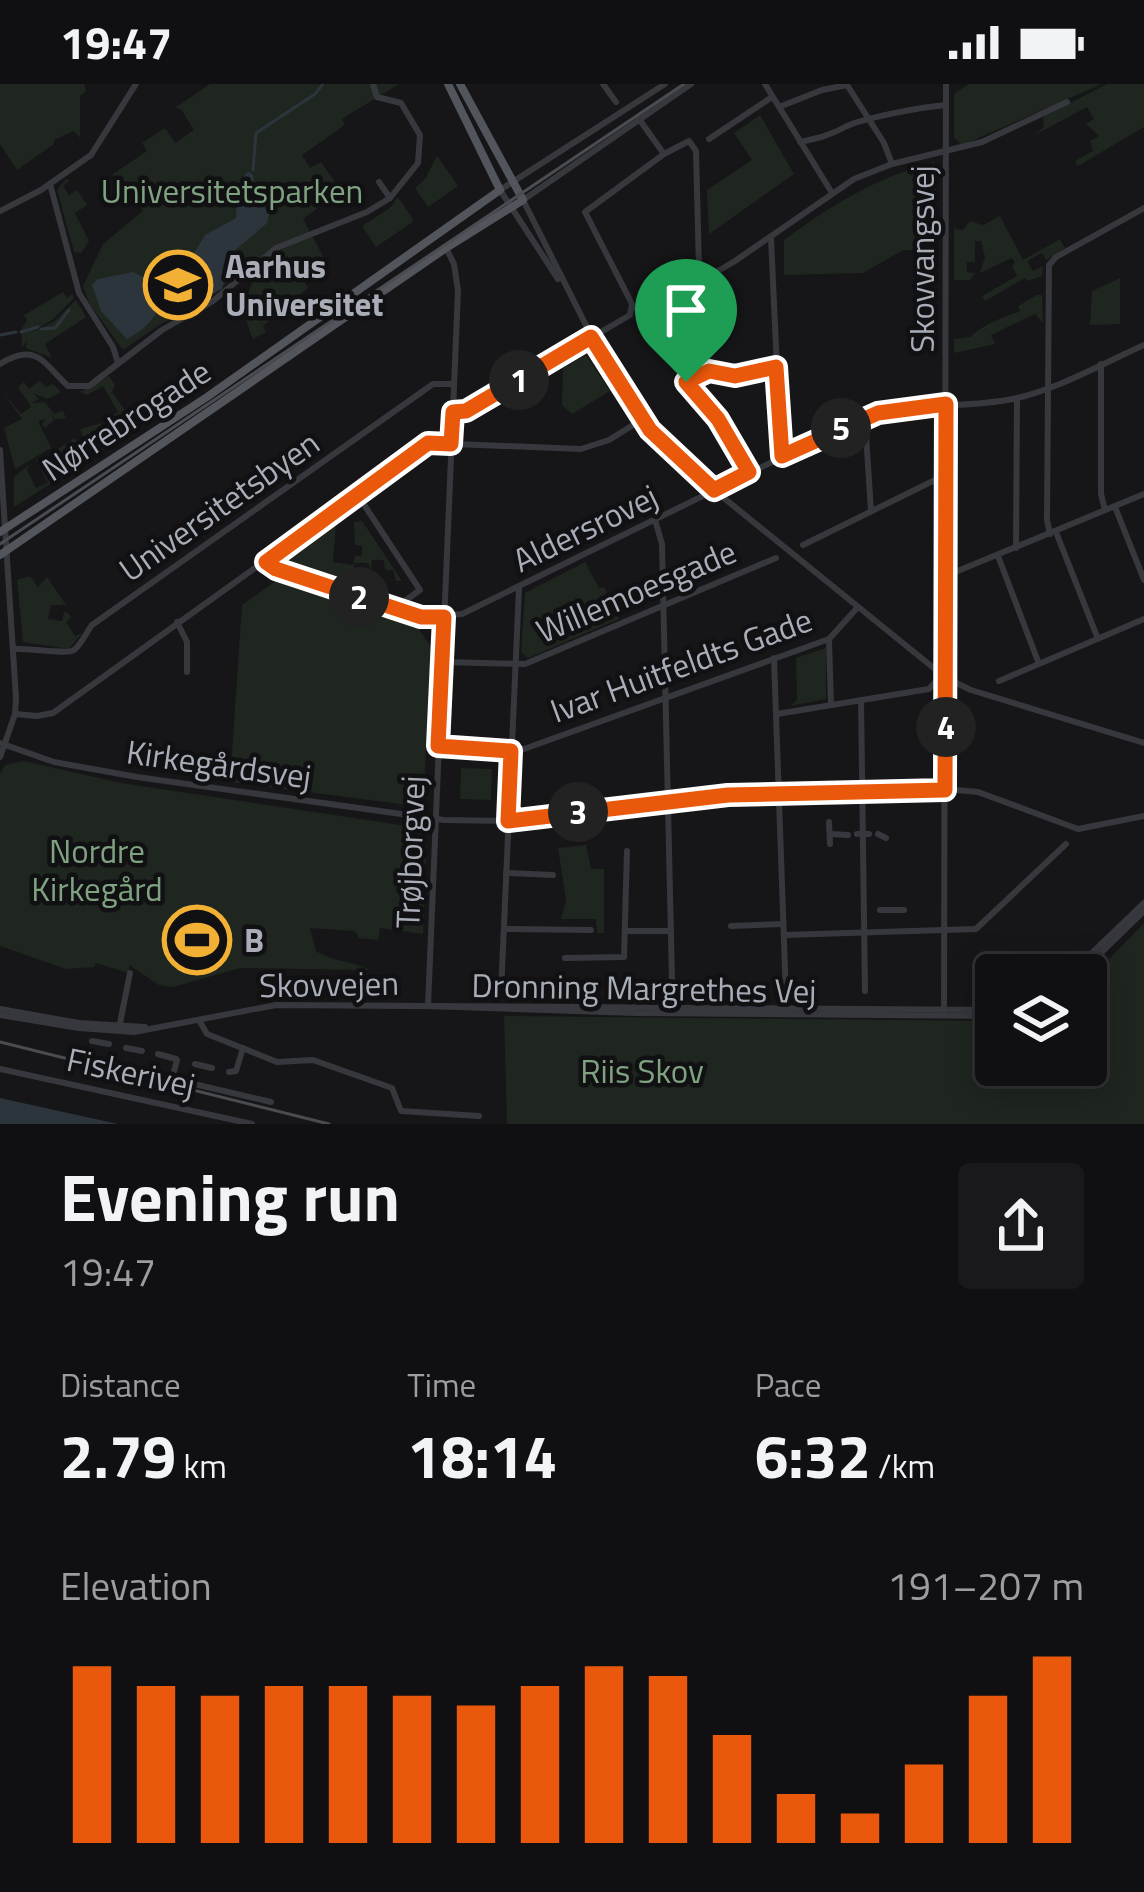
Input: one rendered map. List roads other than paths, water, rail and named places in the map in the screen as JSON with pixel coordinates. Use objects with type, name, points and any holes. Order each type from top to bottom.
[{"type":"main road","points":[[448,84],[500,190]]},
{"type":"main road","points":[[460,84],[523,200]]},
{"type":"main road","name":"Nørrebrogade","points":[[3,530],[207,397],[500,190]]},
{"type":"main road","name":"Nørrebrogade","points":[[4,552],[523,200]]},
{"type":"street","points":[[0,211],[91,155],[136,84]]},
{"type":"street","points":[[0,364],[17,356],[35,356],[68,386],[88,386],[162,330],[213,302],[275,248],[367,212],[390,198],[418,163],[420,135],[401,103],[377,97],[373,84]]},
{"type":"street","points":[[603,84],[616,102]]},
{"type":"street","name":"Nørrebrogade","points":[[500,190],[665,84]]},
{"type":"street","points":[[691,84],[523,200],[591,337],[650,430],[714,490],[946,678],[971,690],[1144,743]]},
{"type":"street","name":"Skovvangsvej","points":[[944,1011],[946,84]]},
{"type":"street","points":[[779,107],[847,85],[892,164]]},
{"type":"street","points":[[709,139],[770,88],[832,193]]},
{"type":"street","points":[[749,472],[718,419],[646,325],[646,313],[771,238],[832,193],[892,164],[982,142],[1066,102]]},
{"type":"street","points":[[800,142],[946,104]]},
{"type":"street","points":[[639,119],[664,154]]},
{"type":"street","points":[[453,412],[466,411],[697,272],[701,264],[696,148],[689,141],[585,212],[632,309]]},
{"type":"street","points":[[379,182],[390,198]]},
{"type":"street","points":[[50,184],[79,293],[118,363]]},
{"type":"street","points":[[500,190],[562,284]]},
{"type":"street","points":[[1098,639],[1053,533],[1049,265],[1144,208]]},
{"type":"street","points":[[771,238],[782,456]]},
{"type":"street","name":"Trøjborgvej","points":[[428,1006],[458,291],[446,248]]},
{"type":"street","name":"Aldersrovej","points":[[444,617],[469,612],[864,417],[907,406],[1017,398],[1144,345]]},
{"type":"street","points":[[1102,364],[1101,494],[1105,510]]},
{"type":"street","points":[[686,382],[709,371],[735,376],[776,367]]},
{"type":"street","name":"Universitetsbyen","points":[[14,649],[39,646],[72,652],[101,619],[433,384],[453,384]]},
{"type":"street","points":[[1016,548],[1017,398]]},
{"type":"street","points":[[864,417],[872,511]]},
{"type":"street","points":[[15,714],[53,713],[428,443],[581,449],[633,425]]},
{"type":"street","points":[[0,450],[15,714],[0,757]]},
{"type":"street","points":[[803,545],[935,479],[946,478]]},
{"type":"street","points":[[356,494],[421,590],[394,608]]},
{"type":"street","points":[[946,575],[1144,494]]},
{"type":"street","points":[[1115,507],[1143,574]]},
{"type":"street","points":[[656,520],[662,544],[672,980]]},
{"type":"street","points":[[998,556],[1039,664]]},
{"type":"street","name":"Willemoesgade","points":[[442,662],[515,666],[776,557]]},
{"type":"street","points":[[266,562],[421,617],[444,617]]},
{"type":"street","points":[[502,993],[519,588]]},
{"type":"street","name":"Ivar Huitfeldts Gade","points":[[438,746],[511,751],[829,639],[858,607]]},
{"type":"street","points":[[999,681],[1144,619]]},
{"type":"street","points":[[177,622],[187,642],[187,672]]},
{"type":"street","points":[[829,639],[831,705]]},
{"type":"street","points":[[774,658],[786,998]]},
{"type":"street","points":[[777,714],[929,688],[935,684],[936,671]]},
{"type":"street","points":[[861,700],[871,910],[864,933],[865,991]]},
{"type":"street","name":"Kirkegårdsvej","points":[[2,744],[54,762],[137,777],[434,819],[508,821],[779,793],[945,790],[978,792],[1078,829],[1144,815]]},
{"type":"street","points":[[829,822],[830,839],[867,835]]},
{"type":"street","points":[[784,935],[980,926],[1066,844]]},
{"type":"street","points":[[565,958],[625,955],[627,850]]},
{"type":"street","points":[[506,874],[553,875]]},
{"type":"street","points":[[1096,954],[1144,907]]},
{"type":"street","points":[[871,910],[904,910]]},
{"type":"street","points":[[731,926],[783,924]]},
{"type":"street","points":[[504,929],[591,930]]},
{"type":"street","points":[[626,931],[671,931]]},
{"type":"street","points":[[119,1028],[130,973]]},
{"type":"street","name":"Skovvejen","points":[[0,1012],[119,1028],[160,1028],[276,1005],[428,1006]]},
{"type":"street","name":"Dronning Margrethes Vej","points":[[428,1006],[975,1012]]},
{"type":"street","name":"Dronning Margrethes Vej","points":[[428,1006],[550,1012],[975,1013]]},
{"type":"street","points":[[200,1020],[207,1034],[242,1051],[277,1061],[313,1060],[392,1088],[401,1111],[479,1116]]},
{"type":"street","points":[[92,1041],[109,1044]]},
{"type":"street","points":[[125,1048],[142,1051]]},
{"type":"street","points":[[232,1072],[242,1051]]},
{"type":"street","points":[[158,1054],[178,1060],[173,1076],[177,1080],[271,1102]]},
{"type":"street","points":[[195,1064],[212,1068]]},
{"type":"street","name":"Fiskerivej","points":[[0,1069],[252,1124]]},
{"type":"waterway","points":[[253,170],[256,133],[323,84]]},
{"type":"waterway","points":[[41,329],[55,328],[69,310]]},
{"type":"waterway","points":[[21,332],[38,327]]},
{"type":"waterway","points":[[0,335],[16,332]]},
{"type":"tram line","points":[[0,544],[684,84]]},
{"type":"tram line","points":[[0,1042],[329,1124]]},
{"type":"place","name":"Aarhus Universitet","points":[[178,285]]},
{"type":"place","name":"B","points":[[197,940]]},
{"type":"park label","name":"Universitetsparken","points":[[232,191]]},
{"type":"park label","name":"Nordre Kirkegård","points":[[97,870]]},
{"type":"park label","name":"Riis Skov","points":[[642,1071]]}]
